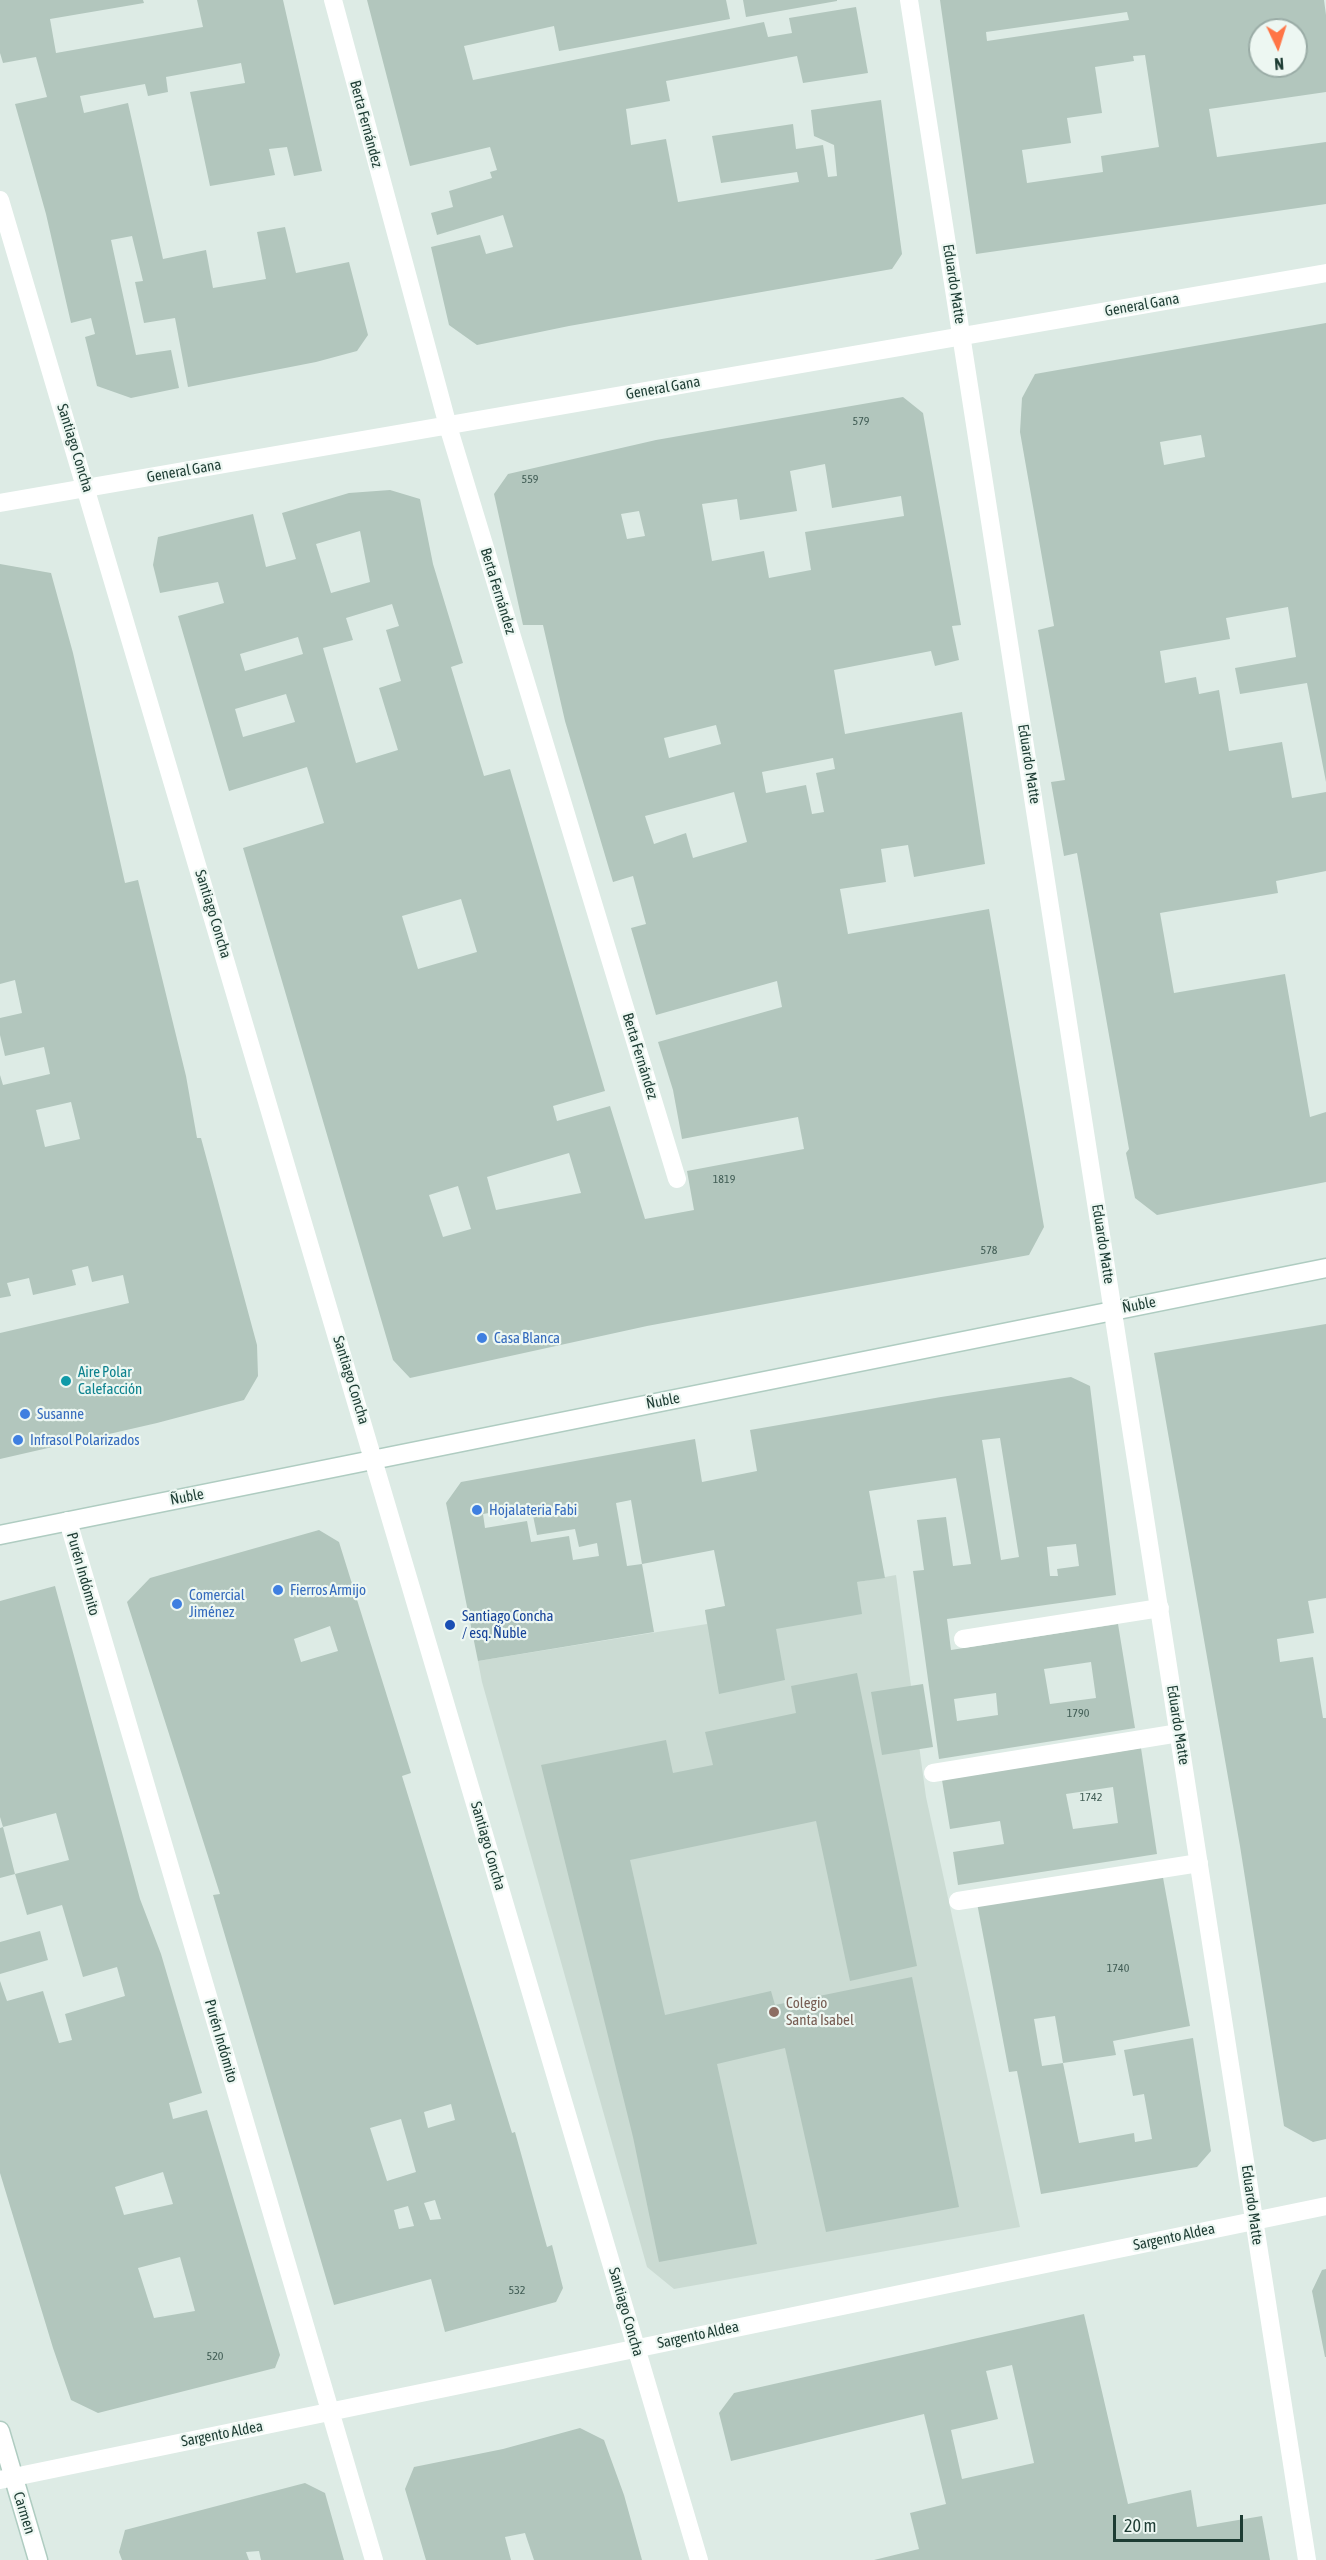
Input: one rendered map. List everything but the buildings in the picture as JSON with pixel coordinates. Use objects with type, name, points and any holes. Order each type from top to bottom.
[{"type":"street","name":"Berta Fernández","points":[[333,0],[448,426],[677,1179]]},
{"type":"street","name":"Eduardo Matte","points":[[909,0],[1307,2560]]},
{"type":"street","name":"Santiago Concha","points":[[0,200],[699,2560]]},
{"type":"street","name":"General Gana","points":[[0,503],[1326,273]]},
{"type":"street","name":"Ñuble","points":[[0,1535],[1326,1268]]},
{"type":"street","name":"Purén Indómito","points":[[68,1521],[374,2560]]},
{"type":"street","points":[[963,1639],[1160,1608]]},
{"type":"street","points":[[933,1773],[1179,1733]]},
{"type":"street","points":[[958,1900],[1199,1863]]},
{"type":"street","name":"Sargento Aldea","points":[[7,2479],[1326,2206]]},
{"type":"street","name":"Carmen","points":[[0,2431],[7,2479],[38,2560]]},
{"type":"shaded area","name":"Colegio Santa Isabel","points":[[896,1575],[926,1797],[1020,2227],[674,2289],[647,2267],[478,1661],[707,1624],[705,1610]]},
{"type":"place","name":"Casa Blanca","points":[[482,1338]]},
{"type":"place","name":"Aire Polar Calefacción","points":[[66,1381]]},
{"type":"place","name":"Susanne","points":[[25,1414]]},
{"type":"place","name":"Infrasol Polarizados","points":[[18,1440]]},
{"type":"place","name":"Hojalateria Fabi","points":[[477,1510]]},
{"type":"place","name":"Fierros Armijo","points":[[278,1590]]},
{"type":"place","name":"Comercial Jiménez","points":[[177,1604]]},
{"type":"place","name":"Santiago Concha / esq. Ñuble","points":[[450,1625]]},
{"type":"place","name":"Colegio Santa Isabel","points":[[774,2012]]}]
